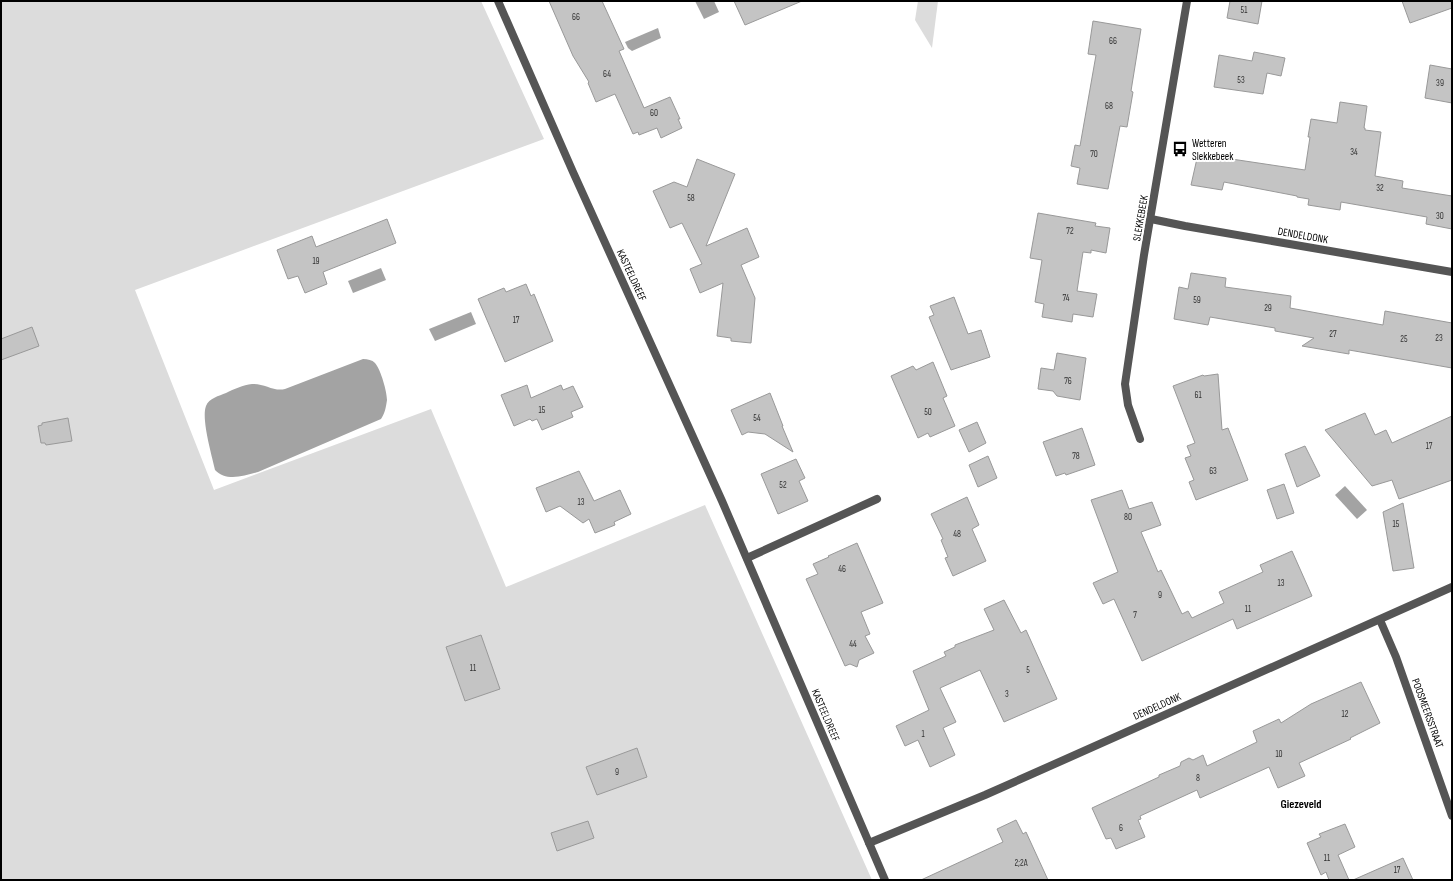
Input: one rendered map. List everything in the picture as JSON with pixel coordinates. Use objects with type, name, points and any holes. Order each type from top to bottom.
[{"type":"street","name":"KASTEELDREEF","points":[[498,1],[573,172],[684,415],[747,558],[885,880]]},
{"type":"street","name":"SLEKKEBEEK","points":[[1140,439],[1128,405],[1125,384],[1132,333],[1187,1]]},
{"type":"street","name":"DENDELDONK","points":[[1151,219],[1192,228],[1452,272]]},
{"type":"street","points":[[747,558],[877,499]]},
{"type":"street","name":"DENDELDONK","points":[[869,843],[992,792],[1452,587]]},
{"type":"street","name":"POOSMEERSSTRAAT","points":[[1380,620],[1396,657],[1452,816]]},
{"type":"shaded area","points":[[1,1],[481,1],[544,139],[135,290],[214,490],[431,409],[506,587],[705,505],[872,880],[1,880]]},
{"type":"shaded area","points":[[695,1],[714,1],[719,12],[704,19]]},
{"type":"shaded area","points":[[918,1],[938,1],[932,48],[915,20]]},
{"type":"shaded area","points":[[658,28],[661,38],[632,51],[628,48],[625,42]]},
{"type":"shaded area","points":[[381,268],[386,280],[353,293],[348,281]]},
{"type":"shaded area","points":[[471,312],[476,324],[435,341],[429,329]]},
{"type":"shaded area","points":[[363,359],[373,361],[375,363],[383,381],[387,400],[386,408],[381,419],[258,472],[230,477],[219,474],[215,470],[205,420],[207,403],[212,399],[239,387],[252,384],[281,390],[285,389]]},
{"type":"shaded area","points":[[1345,486],[1367,510],[1357,519],[1335,495]]},
{"type":"building","points":[[549,1],[602,1],[624,49],[619,51],[644,108],[670,97],[680,119],[678,119],[682,128],[661,138],[657,128],[639,135],[638,132],[633,134],[615,94],[596,102],[588,83],[589,82],[573,56]]},
{"type":"building","points":[[734,1],[802,1],[745,25]]},
{"type":"building","points":[[1230,1],[1262,1],[1258,24],[1227,18]]},
{"type":"building","points":[[1402,1],[1452,1],[1452,8],[1410,23]]},
{"type":"building","points":[[1093,21],[1141,29],[1127,127],[1120,126],[1108,189],[1077,184],[1080,168],[1071,166],[1075,145],[1080,146],[1096,55],[1088,54]]},
{"type":"building","points":[[1254,52],[1285,58],[1281,76],[1267,73],[1263,94],[1214,87],[1219,55],[1252,61]]},
{"type":"building","points":[[1430,65],[1452,69],[1452,103],[1425,98]]},
{"type":"building","points":[[1340,102],[1367,106],[1365,130],[1381,132],[1375,176],[1403,181],[1402,188],[1452,196],[1452,229],[1426,224],[1427,217],[1341,202],[1340,210],[1308,205],[1309,199],[1224,182],[1222,190],[1191,185],[1198,154],[1305,170],[1311,119],[1337,123]]},
{"type":"building","points":[[697,159],[735,174],[706,246],[747,228],[759,257],[741,265],[755,298],[751,343],[731,341],[731,338],[717,336],[723,283],[700,293],[690,269],[702,264],[682,223],[670,228],[653,191],[674,182],[687,187]]},
{"type":"building","points":[[1038,213],[1096,223],[1095,226],[1110,228],[1106,253],[1091,250],[1091,253],[1083,252],[1077,291],[1097,294],[1093,317],[1073,314],[1072,322],[1042,317],[1044,304],[1035,302],[1042,260],[1030,258]]},
{"type":"building","points":[[387,219],[396,243],[323,272],[327,284],[305,293],[298,276],[288,279],[277,250],[312,236],[316,247]]},
{"type":"building","points":[[1191,273],[1226,278],[1225,287],[1291,296],[1290,308],[1383,325],[1385,311],[1452,323],[1452,368],[1349,350],[1349,354],[1302,346],[1314,338],[1275,331],[1275,328],[1210,317],[1208,325],[1174,319],[1179,287],[1188,289]]},
{"type":"building","points":[[526,284],[531,296],[534,294],[553,341],[505,362],[478,299],[504,288],[506,292]]},
{"type":"building","points":[[954,297],[968,334],[981,330],[990,357],[951,370],[929,317],[934,315],[930,306]]},
{"type":"building","points":[[32,327],[39,346],[1,360],[1,339]]},
{"type":"building","points":[[1057,353],[1086,358],[1080,400],[1057,396],[1053,391],[1038,389],[1041,368],[1054,370]]},
{"type":"building","points":[[933,362],[947,396],[943,398],[955,426],[930,437],[928,433],[918,438],[891,376],[913,366],[916,370]]},
{"type":"building","points":[[1218,374],[1222,430],[1228,428],[1248,480],[1196,500],[1189,482],[1194,480],[1185,458],[1191,456],[1187,446],[1195,443],[1173,386],[1203,375]]},
{"type":"building","points":[[527,385],[531,398],[561,385],[563,390],[573,386],[583,407],[571,412],[573,417],[542,430],[537,419],[532,421],[530,419],[514,426],[501,395]]},
{"type":"building","points":[[770,393],[793,452],[765,434],[748,432],[742,435],[731,410]]},
{"type":"building","points":[[1365,413],[1375,435],[1386,430],[1392,443],[1452,416],[1452,480],[1399,499],[1392,480],[1372,486],[1325,430]]},
{"type":"building","points":[[68,418],[72,441],[46,445],[45,443],[41,443],[38,426],[42,425],[42,423]]},
{"type":"building","points":[[977,422],[986,443],[969,452],[959,430]]},
{"type":"building","points":[[1082,428],[1095,465],[1066,475],[1065,473],[1056,476],[1043,442]]},
{"type":"building","points":[[1305,446],[1320,476],[1297,487],[1285,454]]},
{"type":"building","points":[[988,456],[997,478],[978,487],[969,465]]},
{"type":"building","points":[[796,459],[805,478],[799,481],[808,501],[778,514],[761,474]]},
{"type":"building","points":[[579,471],[594,501],[620,490],[631,514],[614,522],[615,525],[595,533],[589,519],[583,523],[560,506],[546,512],[536,488]]},
{"type":"building","points":[[1284,484],[1294,513],[1277,519],[1267,490]]},
{"type":"building","points":[[1122,490],[1129,509],[1152,502],[1161,525],[1141,532],[1158,572],[1161,570],[1182,614],[1188,611],[1192,618],[1224,603],[1219,592],[1263,572],[1260,565],[1292,551],[1312,596],[1237,629],[1233,619],[1142,661],[1114,599],[1103,604],[1093,583],[1118,572],[1091,500]]},
{"type":"building","points":[[967,497],[979,525],[972,529],[986,561],[953,576],[945,558],[948,557],[941,540],[943,539],[931,514]]},
{"type":"building","points":[[1403,503],[1414,568],[1393,571],[1383,512]]},
{"type":"building","points":[[857,543],[883,603],[861,612],[870,634],[865,636],[874,653],[859,660],[857,667],[850,664],[845,666],[806,579],[818,574],[813,564]]},
{"type":"building","points":[[1004,600],[1021,633],[1026,630],[1057,699],[1004,722],[980,670],[940,688],[956,722],[943,728],[955,755],[930,767],[918,740],[905,746],[896,726],[929,710],[913,671],[946,656],[944,652],[955,647],[955,645],[994,630],[984,609]]},
{"type":"building","points":[[481,635],[500,689],[465,701],[446,647]]},
{"type":"building","points":[[1361,682],[1380,723],[1350,738],[1351,739],[1299,763],[1305,776],[1278,788],[1269,767],[1200,798],[1197,790],[1140,816],[1141,819],[1138,820],[1145,837],[1116,849],[1111,838],[1106,839],[1092,808],[1159,777],[1159,775],[1180,766],[1181,762],[1189,758],[1193,760],[1203,755],[1207,766],[1257,742],[1253,731],[1279,719],[1281,723],[1311,704]]},
{"type":"building","points":[[637,748],[647,777],[597,795],[586,767]]},
{"type":"building","points":[[1016,820],[1023,834],[1026,832],[1048,880],[921,880],[1003,842],[997,829]]},
{"type":"building","points":[[588,821],[594,838],[557,851],[551,833]]},
{"type":"building","points":[[1345,824],[1355,847],[1338,855],[1349,880],[1329,880],[1326,872],[1321,875],[1307,843],[1321,837],[1319,834]]},
{"type":"building","points":[[1403,858],[1413,880],[1353,880]]},
{"type":"place","name":"Wetteren Slekkebeek","points":[[1180,149]]},
{"type":"district","name":"Giezeveld","points":[[1301,804]]}]
